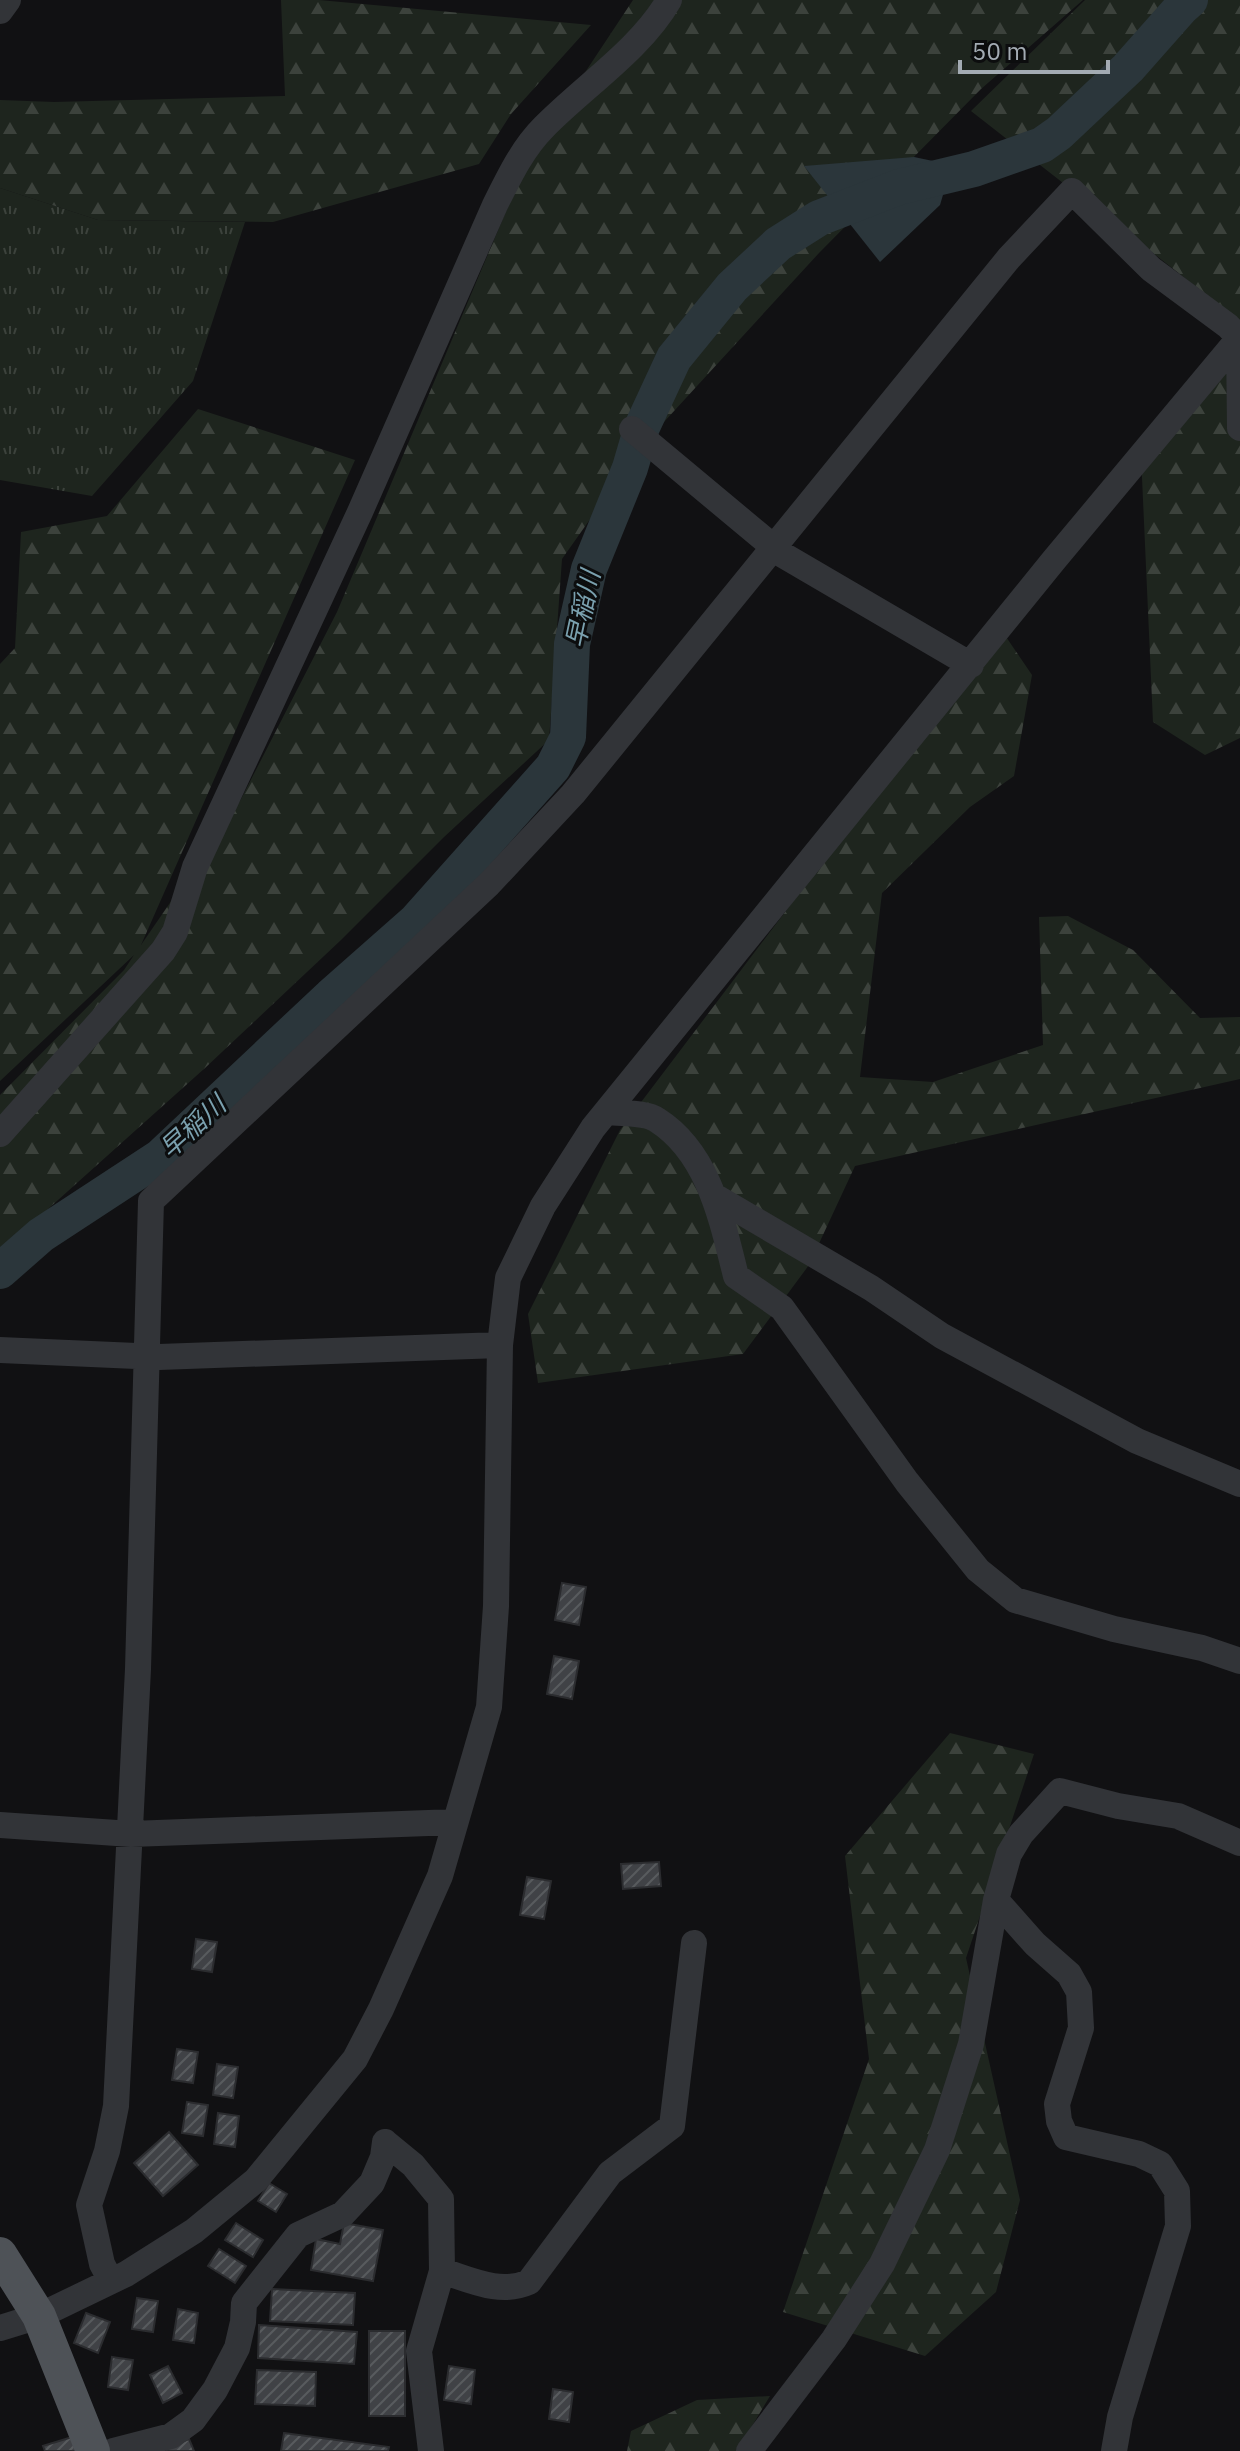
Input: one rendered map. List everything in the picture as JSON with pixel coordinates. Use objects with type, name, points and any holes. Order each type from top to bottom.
[{"type":"main road","points":[[0,2254],[39,2316],[93,2451]]},
{"type":"street","points":[[0,11],[8,0]]},
{"type":"street","points":[[0,1134],[163,951],[175,932],[195,867],[360,512],[519,157],[542,128],[639,38],[662,13],[669,0]]},
{"type":"street","points":[[111,2281],[102,2264],[89,2205],[107,2151],[116,2106],[131,1834],[151,1201],[489,884],[573,794],[773,544],[1009,258],[1072,191],[1151,269],[1240,338],[1240,428]]},
{"type":"street","points":[[0,2328],[39,2316],[111,2281],[194,2231],[256,2180],[355,2059],[440,1876],[489,1707],[496,1606],[500,1345],[508,1278],[522,1244],[593,1128],[1054,560],[1240,338]]},
{"type":"street","points":[[632,429],[783,555],[971,665]]},
{"type":"street","points":[[608,1112],[655,1118],[687,1146],[714,1196],[736,1276],[782,1308],[907,1482],[978,1570],[1015,1600],[1114,1629],[1202,1648],[1240,1661]]},
{"type":"street","points":[[714,1196],[871,1288],[942,1336],[1137,1441],[1240,1484]]},
{"type":"street","points":[[0,1350],[147,1355],[500,1345]]},
{"type":"street","points":[[749,2451],[834,2339],[882,2264],[937,2150],[971,2044],[996,1900],[1009,1854],[1021,1834],[1060,1791],[1118,1806],[1178,1816],[1240,1843]]},
{"type":"street","points":[[0,1825],[131,1834],[455,1822]]},
{"type":"street","points":[[996,1900],[1035,1944],[1069,1974],[1079,1992],[1081,2028],[1057,2104],[1059,2121],[1066,2137],[1139,2154],[1160,2164],[1177,2191],[1178,2226],[1120,2417],[1114,2451]]},
{"type":"street","points":[[442,2271],[497,2288],[515,2288],[529,2282],[610,2173],[672,2126],[694,1943]]},
{"type":"street","points":[[113,2451],[171,2436],[193,2420],[215,2390],[237,2348],[244,2303],[298,2235],[343,2214],[372,2183],[383,2157],[385,2142],[413,2165],[441,2199],[442,2271],[419,2351],[431,2451]]},
{"type":"green space","points":[[281,0],[319,0],[591,25],[511,114],[479,164],[273,222],[98,220],[0,188],[0,100],[54,102],[285,96]]},
{"type":"green space","points":[[633,0],[1083,0],[981,89],[819,253],[641,447],[562,559],[549,740],[205,1068],[48,1209],[0,1266],[0,1095],[124,970],[134,955],[0,1081],[0,664],[15,648],[21,532],[107,516],[198,409],[355,460],[141,945],[240,801],[337,612],[529,157]]},
{"type":"green space","points":[[1085,0],[1240,0],[1240,321],[971,111]]},
{"type":"green space","points":[[0,188],[98,220],[245,222],[193,381],[92,496],[0,480]]},
{"type":"green space","points":[[1240,337],[1240,738],[1205,755],[1153,722],[1141,455]]},
{"type":"green space","points":[[1000,628],[1032,675],[1014,776],[970,807],[882,893],[860,1077],[933,1082],[1043,1045],[1039,917],[1068,916],[1133,950],[1200,1018],[1240,1017],[1240,1079],[855,1166],[809,1265],[743,1354],[538,1383],[528,1314],[620,1130]]},
{"type":"green space","points":[[950,1733],[1034,1754],[966,1958],[1020,2200],[996,2292],[925,2356],[783,2312],[869,2059],[845,1856]]},
{"type":"green space","points":[[770,2396],[737,2451],[627,2451],[631,2431],[697,2400]]},
{"type":"shaded area","points":[[914,157],[952,165],[940,205],[880,262],[804,166]]},
{"type":"building","points":[[562,1583],[586,1587],[579,1625],[555,1620]]},
{"type":"building","points":[[554,1656],[579,1661],[572,1699],[547,1694]]},
{"type":"building","points":[[659,1862],[661,1886],[623,1889],[621,1864]]},
{"type":"building","points":[[527,1877],[551,1881],[544,1919],[520,1915]]},
{"type":"building","points":[[196,1939],[217,1942],[212,1972],[192,1969]]},
{"type":"building","points":[[177,2049],[198,2052],[193,2083],[172,2080]]},
{"type":"building","points":[[217,2064],[238,2067],[233,2098],[213,2095]]},
{"type":"building","points":[[187,2102],[208,2105],[203,2136],[182,2133]]},
{"type":"building","points":[[218,2113],[239,2116],[235,2147],[214,2144]]},
{"type":"building","points":[[169,2132],[198,2165],[163,2196],[134,2163]]},
{"type":"building","points":[[269,2183],[287,2194],[276,2212],[258,2201]]},
{"type":"building","points":[[236,2223],[263,2240],[253,2257],[225,2240]]},
{"type":"building","points":[[344,2223],[383,2230],[373,2281],[311,2270],[316,2239],[340,2244]]},
{"type":"building","points":[[219,2249],[246,2266],[235,2283],[208,2266]]},
{"type":"building","points":[[272,2289],[355,2293],[353,2325],[270,2321]]},
{"type":"building","points":[[137,2298],[158,2301],[153,2332],[132,2329]]},
{"type":"building","points":[[178,2309],[198,2313],[194,2343],[173,2340]]},
{"type":"building","points":[[86,2313],[110,2322],[98,2353],[74,2343]]},
{"type":"building","points":[[259,2325],[357,2332],[354,2364],[258,2358]]},
{"type":"building","points":[[369,2331],[405,2331],[405,2416],[369,2416]]},
{"type":"building","points":[[112,2357],[133,2360],[128,2390],[108,2387]]},
{"type":"building","points":[[168,2366],[182,2393],[163,2403],[150,2375]]},
{"type":"building","points":[[449,2366],[475,2370],[471,2404],[444,2400]]},
{"type":"building","points":[[257,2370],[316,2372],[315,2406],[255,2404]]},
{"type":"building","points":[[553,2389],[573,2392],[569,2422],[549,2419]]},
{"type":"building","points":[[284,2433],[389,2447],[388,2451],[281,2451]]},
{"type":"building","points":[[72,2437],[76,2451],[45,2451],[43,2446]]},
{"type":"building","points":[[189,2439],[194,2451],[167,2451],[166,2448]]},
{"type":"waterway","name":"早稲川","points":[[0,1271],[41,1235],[160,1157],[331,996],[416,921],[553,767],[568,737],[572,644],[589,569],[630,468],[642,427],[674,358],[732,287],[778,244],[819,218],[899,187],[974,169],[1042,145],[1128,68],[1190,0]]}]
